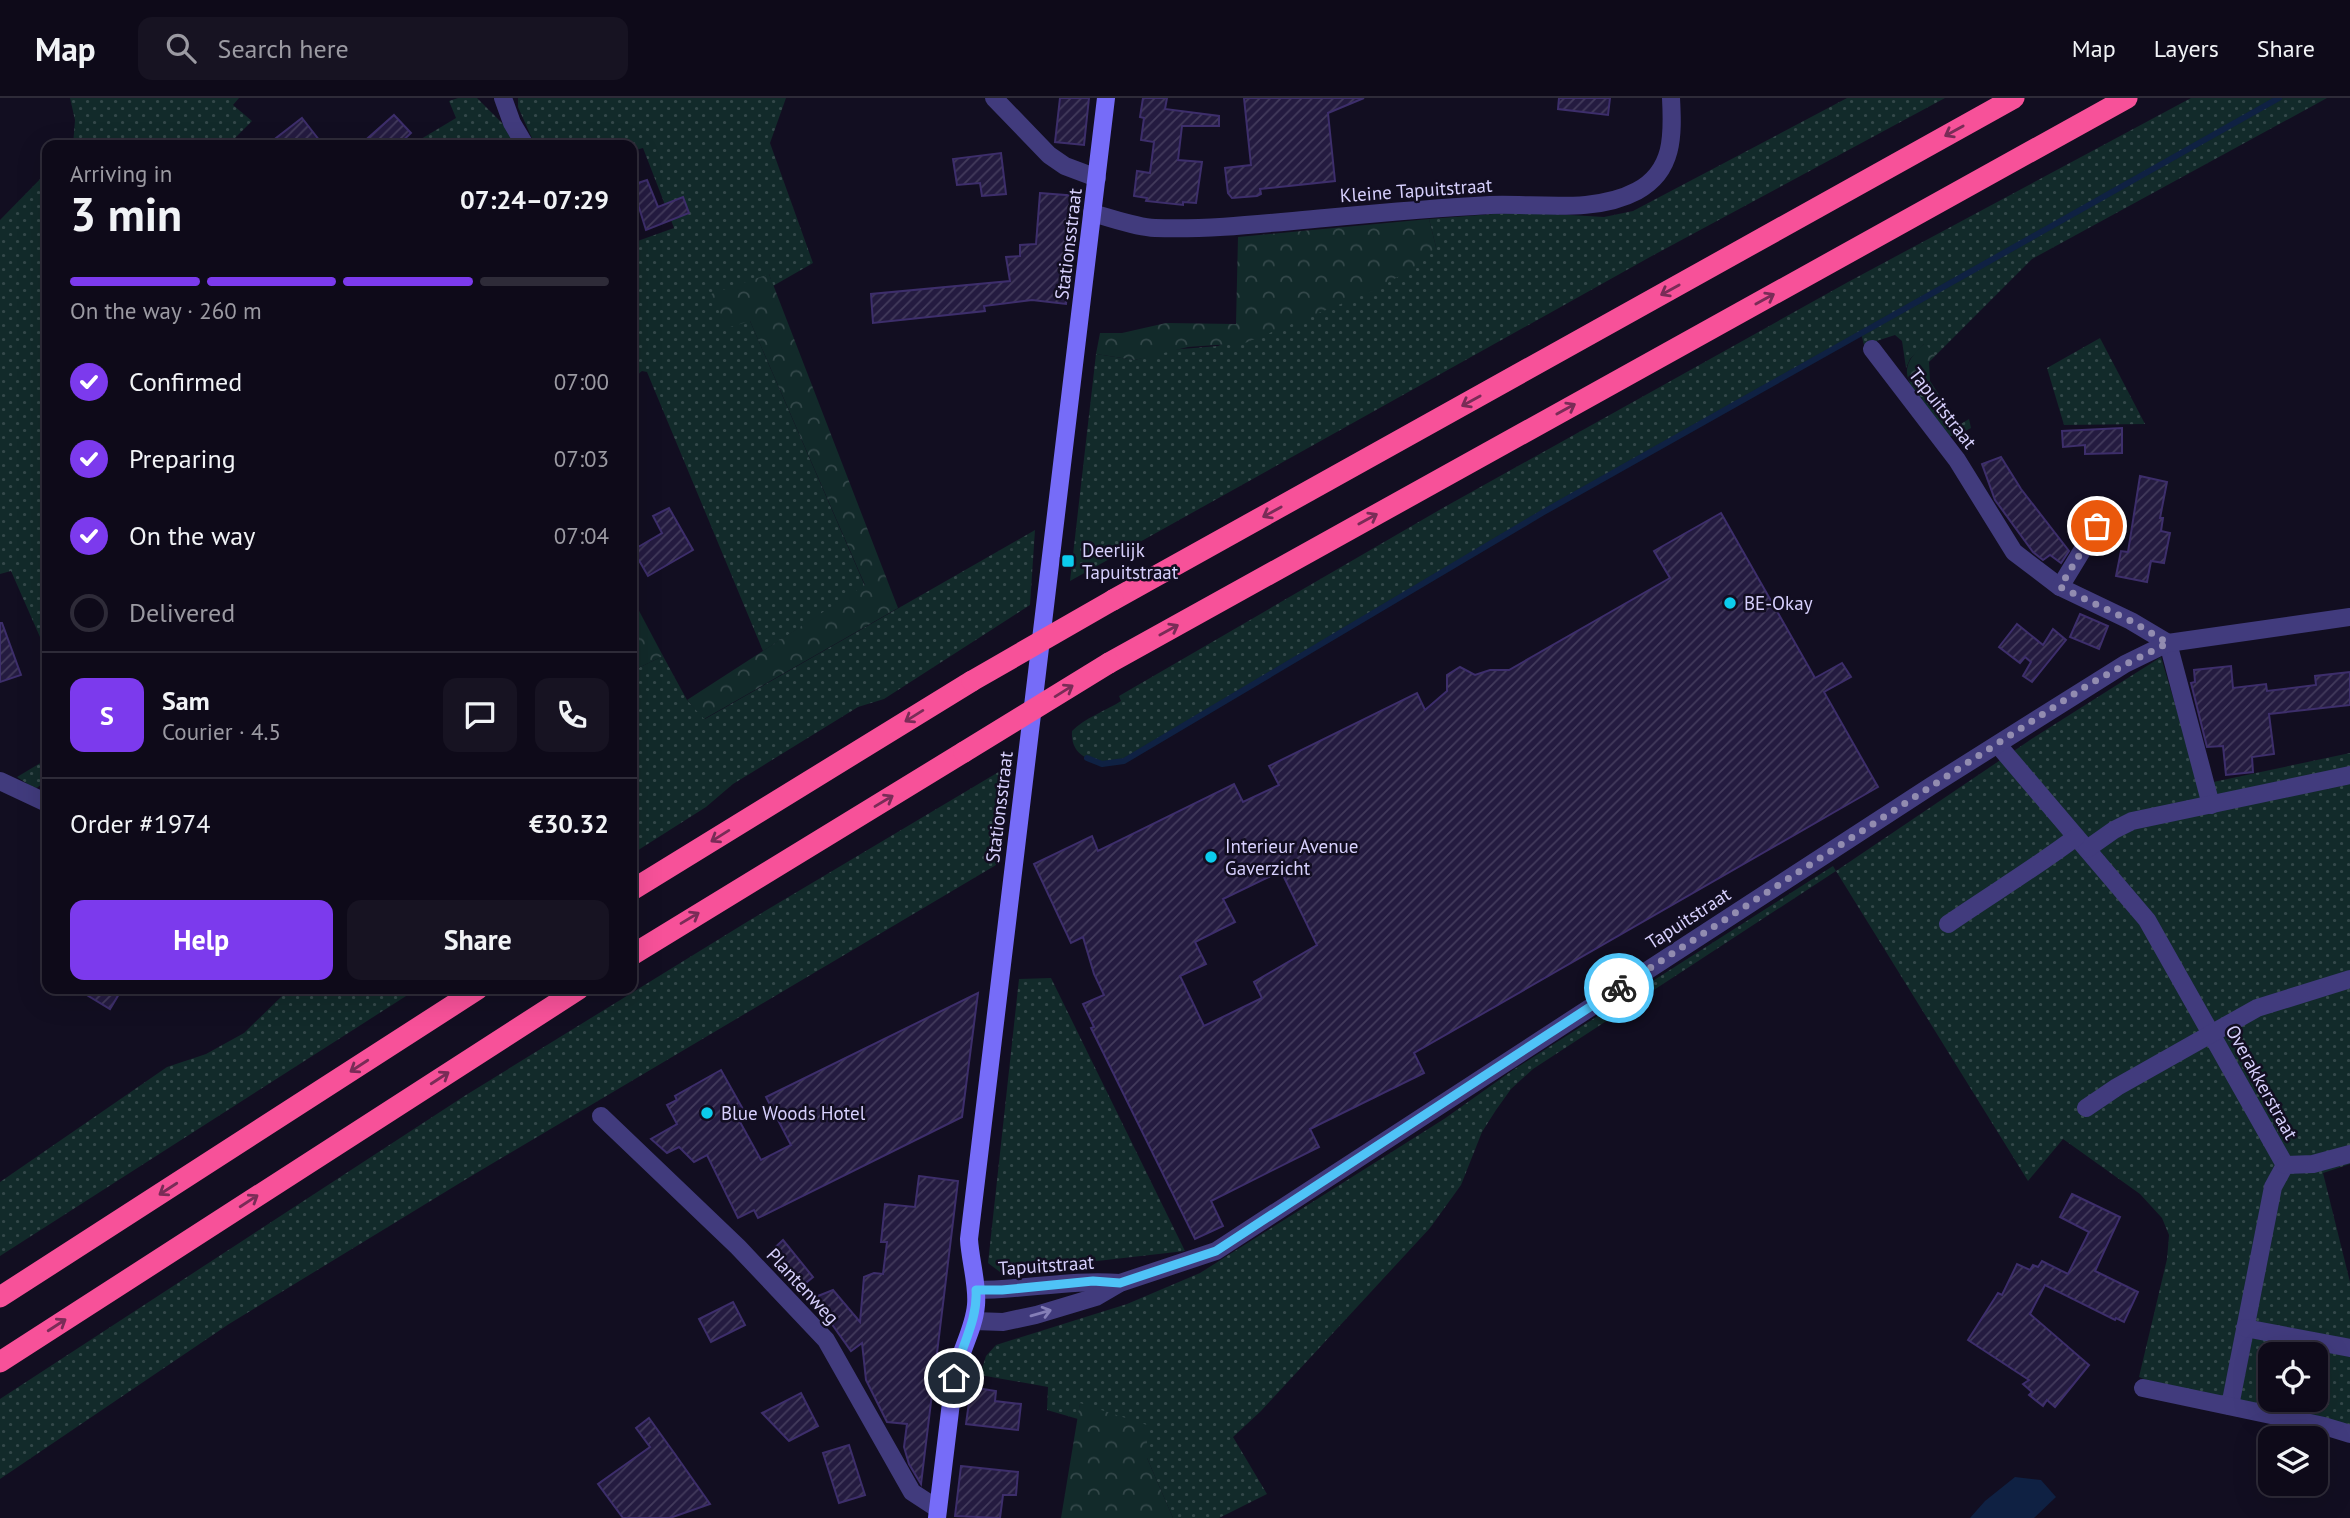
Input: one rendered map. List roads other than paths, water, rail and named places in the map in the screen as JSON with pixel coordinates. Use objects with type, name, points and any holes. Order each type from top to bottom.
[{"type":"highway","points":[[637,887],[972,681],[2014,98]]},
{"type":"highway","points":[[637,952],[1109,663],[2127,98]]},
{"type":"highway","points":[[0,1297],[470,994]]},
{"type":"highway","points":[[0,1362],[571,994]]},
{"type":"street","points":[[503,98],[522,140]]},
{"type":"street","points":[[994,98],[1049,155],[1065,166],[1097,178]]},
{"type":"street","name":"Stationsstraat","points":[[938,1514],[954,1378],[958,1359],[974,1321],[976,1290],[970,1262],[969,1239],[1106,98]]},
{"type":"street","name":"Kleine Tapuitstraat","points":[[1092,213],[1150,228],[1216,229],[1490,205],[1585,204],[1612,201],[1637,191],[1654,179],[1664,165],[1671,151],[1673,137],[1671,98]]},
{"type":"street","name":"Tapuitstraat","points":[[1872,349],[1957,460],[2014,552],[2060,587],[2131,621],[2168,643]]},
{"type":"street","points":[[2060,587],[2097,526]]},
{"type":"street","name":"Tapuitstraat","points":[[974,1321],[1003,1322],[1036,1315],[1096,1297],[1120,1283],[1216,1251],[2088,685],[2126,664],[2168,643],[2350,617]]},
{"type":"street","points":[[2168,643],[2211,805]]},
{"type":"street","name":"Overakkerstraat","points":[[1998,745],[2147,920],[2285,1165],[2273,1187],[2230,1406]]},
{"type":"street","points":[[1948,925],[2018,876],[2132,821],[2350,775]]},
{"type":"street","points":[[0,781],[42,801]]},
{"type":"street","points":[[2085,1108],[2257,1008],[2350,979]]},
{"type":"street","name":"Plantenweg","points":[[601,1116],[738,1247],[826,1340],[912,1492],[938,1514]]},
{"type":"street","points":[[2285,1165],[2313,1164],[2350,1154]]},
{"type":"street","name":"Tapuitstraat","points":[[976,1290],[1093,1281],[1120,1283]]},
{"type":"street","points":[[2245,1328],[2350,1348]]},
{"type":"street","points":[[2143,1388],[2325,1426],[2350,1434]]},
{"type":"water","points":[[2015,1477],[2041,1480],[2056,1497],[2034,1518],[1970,1518],[1985,1501]]},
{"type":"waterway","points":[[1087,758],[1102,764],[1124,761],[1542,513],[2279,98]]},
{"type":"place","name":"Deerlijk Tapuitstraat","points":[[1068,561]]},
{"type":"place","name":"BE-Okay","points":[[1730,603]]},
{"type":"place","name":"Interieur Avenue Gaverzicht","points":[[1211,857]]},
{"type":"place","name":"Blue Woods Hotel","points":[[707,1113]]}]
